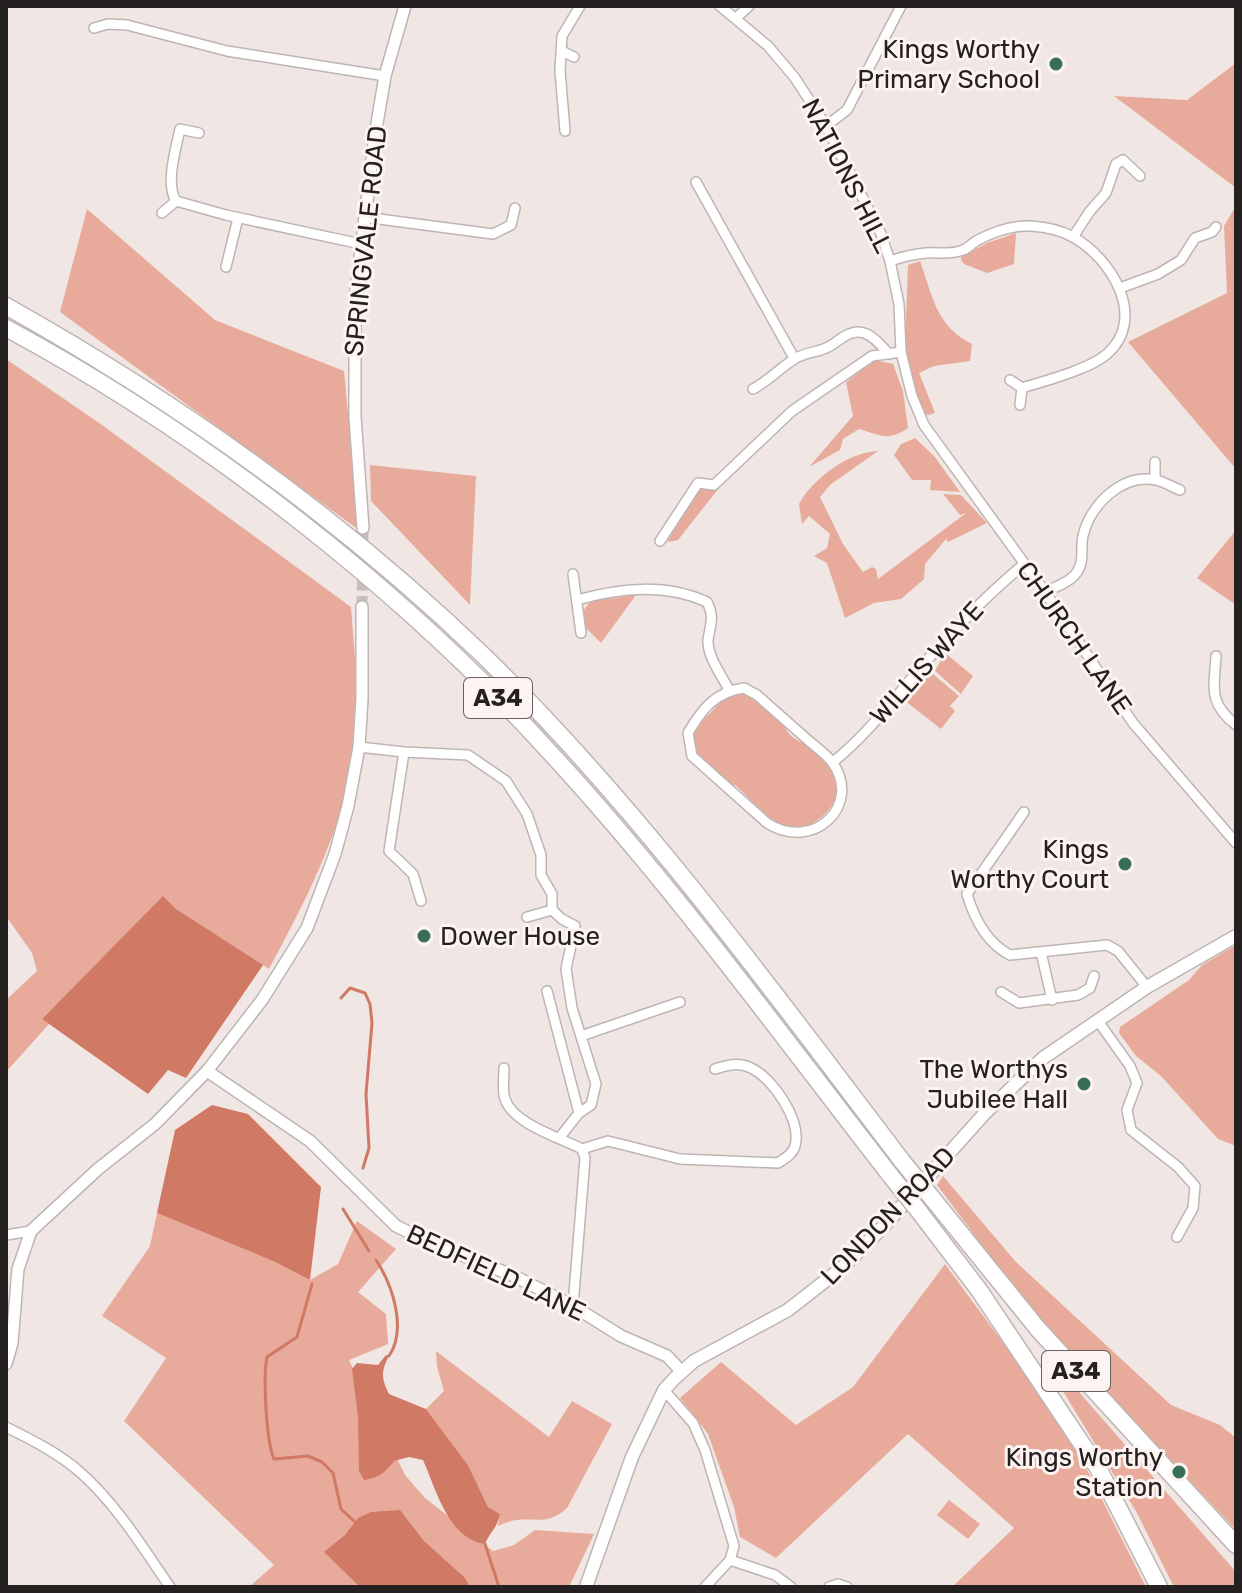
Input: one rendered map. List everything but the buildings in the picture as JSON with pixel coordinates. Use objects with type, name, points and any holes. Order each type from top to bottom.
[{"type":"highway","name":"A34","points":[[6,306],[143,386],[264,470],[323,514],[412,589],[488,660],[653,840],[902,1161],[1038,1329],[1233,1541]]},
{"type":"highway","name":"A34","points":[[6,328],[136,405],[255,487],[371,580],[460,660],[554,756],[635,848],[979,1290],[1098,1468],[1159,1587]]},
{"type":"main road","name":"LONDON ROAD","points":[[586,1587],[632,1457],[664,1390],[681,1371],[788,1310],[843,1267],[1017,1081],[1043,1058],[1147,987],[1236,936]]},
{"type":"street","name":"SPRINGVALE ROAD","points":[[363,528],[353,370],[355,299],[385,76],[405,6]]},
{"type":"street","points":[[565,131],[560,71],[562,36],[580,6]]},
{"type":"street","name":"NATIONS HILL","points":[[720,6],[774,52],[795,78],[826,126],[881,234],[899,304],[901,352],[912,396],[924,425]]},
{"type":"street","points":[[736,18],[749,6]]},
{"type":"street","points":[[826,126],[847,110],[901,6]]},
{"type":"street","points":[[94,28],[108,24],[127,25],[227,51],[385,76]]},
{"type":"street","points":[[562,51],[574,57]]},
{"type":"street","points":[[199,133],[180,129],[172,184],[176,201],[238,218],[361,244]]},
{"type":"street","points":[[1073,237],[1106,193],[1116,164],[1123,160],[1140,176]]},
{"type":"street","points":[[696,182],[794,358]]},
{"type":"street","points":[[162,213],[176,201]]},
{"type":"street","points":[[364,217],[493,234],[511,225],[515,208]]},
{"type":"street","points":[[226,267],[238,218]]},
{"type":"street","points":[[890,261],[913,254],[963,250],[1009,227],[1030,226],[1059,230],[1073,237],[1103,262],[1120,288],[1126,315],[1121,337],[1106,355],[1051,380],[1022,388],[1010,380]]},
{"type":"street","points":[[1120,288],[1158,274],[1181,260],[1195,238],[1212,232],[1216,227]]},
{"type":"street","points":[[753,389],[765,383],[794,358],[827,348],[859,331],[875,338],[889,354]]},
{"type":"street","points":[[660,541],[698,483],[714,485],[792,411],[872,356],[901,352]]},
{"type":"street","points":[[1020,405],[1022,388]]},
{"type":"street","name":"CHURCH LANE","points":[[924,425],[1045,592],[1133,723],[1236,843]]},
{"type":"street","points":[[1155,462],[1155,479]]},
{"type":"street","points":[[1045,592],[1077,572],[1082,560],[1085,529],[1095,507],[1105,496],[1133,482],[1155,479],[1180,490]]},
{"type":"street","name":"WILLIS WAYE","points":[[833,762],[852,747],[989,594],[1023,565]]},
{"type":"street","points":[[573,574],[581,633]]},
{"type":"street","points":[[577,600],[624,589],[657,589],[707,602],[713,620],[708,639],[710,651],[729,690]]},
{"type":"street","points":[[6,1364],[12,1343],[18,1269],[31,1231],[98,1169],[162,1118],[207,1071],[262,1000],[307,928],[335,854],[359,747],[363,687],[362,607]]},
{"type":"street","points":[[1216,656],[1213,693],[1216,704],[1224,716],[1236,725]]},
{"type":"street","points":[[744,688],[757,695],[833,762],[841,791],[836,811],[814,830],[793,834],[767,823],[702,767],[689,748],[688,733],[700,713],[718,695],[744,688]]},
{"type":"street","points":[[359,747],[468,755],[506,781],[527,814],[541,855],[541,875],[552,894],[552,910],[575,926],[566,969],[572,1008],[596,1084],[591,1105],[579,1113],[560,1137]]},
{"type":"street","points":[[404,752],[389,851],[413,874],[421,901]]},
{"type":"street","points":[[1024,812],[967,894],[973,916],[1000,949],[1010,955],[1107,945],[1118,951],[1147,987]]},
{"type":"street","points":[[527,917],[552,910]]},
{"type":"street","points":[[1041,952],[1052,1000]]},
{"type":"street","points":[[1001,992],[1019,1003],[1052,1000],[1078,995],[1090,988],[1094,976]]},
{"type":"street","points":[[547,991],[579,1113]]},
{"type":"street","points":[[581,1036],[680,1002]]},
{"type":"street","points":[[1098,1021],[1130,1066],[1137,1083],[1127,1110],[1131,1130],[1178,1167],[1195,1186],[1193,1208],[1177,1237]]},
{"type":"street","points":[[582,1149],[608,1141],[680,1159],[778,1163],[790,1154],[795,1146],[796,1134],[790,1110],[768,1082],[752,1068],[731,1064],[715,1069]]},
{"type":"street","points":[[504,1068],[505,1099],[516,1114],[528,1124],[582,1149],[585,1158],[573,1306]]},
{"type":"street","name":"BEDFIELD LANE","points":[[207,1071],[310,1141],[396,1226],[514,1276],[573,1306],[621,1336],[667,1356],[681,1371]]},
{"type":"street","points":[[6,1235],[31,1231]]},
{"type":"street","points":[[664,1390],[693,1423],[705,1450],[734,1546],[730,1560],[705,1587]]},
{"type":"street","points":[[6,1427],[80,1471],[115,1508],[170,1587]]},
{"type":"street","points":[[730,1560],[775,1575],[791,1587]]},
{"type":"street","points":[[829,1587],[838,1584],[847,1587]]},
{"type":"shaded area","points":[[1236,63],[1236,188],[1114,96],[1187,100]]},
{"type":"shaded area","points":[[1236,206],[1236,469],[1128,342],[1227,293],[1224,226]]},
{"type":"shaded area","points":[[87,209],[215,320],[344,371],[359,530],[60,312]]},
{"type":"shaded area","points":[[1016,233],[1014,264],[987,273],[961,260],[961,257],[987,243]]},
{"type":"shaded area","points":[[920,261],[943,319],[960,337],[972,344],[970,361],[934,366],[919,373],[935,413],[924,416],[914,390],[905,348],[908,265]]},
{"type":"shaded area","points":[[6,359],[102,425],[351,607],[357,708],[351,772],[344,802],[311,887],[269,969],[175,909],[163,897],[42,1019],[49,1024],[6,1072],[6,1000],[37,971],[32,953],[6,916]]},
{"type":"shaded area","points":[[875,360],[893,364],[903,391],[908,428],[889,436],[859,429],[843,439],[840,450],[809,467],[853,416],[846,382]]},
{"type":"shaded area","points":[[915,438],[935,457],[960,492],[930,490],[931,480],[912,480],[894,455],[901,444]]},
{"type":"shaded area","points":[[878,451],[830,485],[820,497],[843,544],[863,572],[872,567],[876,569],[878,579],[966,513],[960,515],[943,494],[961,495],[987,523],[948,542],[946,539],[925,564],[924,579],[901,599],[874,603],[845,618],[827,563],[814,556],[827,548],[830,534],[809,516],[802,524],[799,504],[813,485],[833,468],[855,456]]},
{"type":"shaded area","points":[[370,465],[476,476],[470,605],[371,501]]},
{"type":"shaded area","points":[[702,484],[719,488],[678,540],[667,542]]},
{"type":"shaded area","points":[[1236,530],[1236,605],[1197,578]]},
{"type":"shaded area","points":[[636,595],[601,643],[585,627],[583,611],[591,601]]},
{"type":"shaded area","points":[[945,653],[973,676],[961,694],[935,671]]},
{"type":"shaded area","points":[[933,674],[959,696],[950,706],[955,711],[941,729],[904,700]]},
{"type":"shaded area","points":[[742,693],[784,725],[792,737],[818,754],[832,770],[835,799],[816,822],[801,828],[779,824],[735,785],[731,786],[709,767],[695,751],[691,742],[697,725],[716,707],[716,703]]},
{"type":"shaded area","points":[[163,896],[176,909],[263,965],[186,1078],[168,1070],[148,1094],[42,1019]]},
{"type":"shaded area","points":[[1236,945],[1236,1146],[1218,1139],[1161,1076],[1136,1056],[1119,1033],[1120,1027],[1189,980],[1202,965]]},
{"type":"shaded area","points":[[212,1105],[248,1114],[321,1187],[310,1280],[275,1262],[157,1213],[175,1130]]},
{"type":"shaded area","points":[[943,1176],[1016,1262],[1171,1405],[1220,1425],[1236,1438],[1236,1530],[1032,1312],[937,1185]]},
{"type":"shaded area","points":[[157,1213],[275,1262],[310,1280],[338,1264],[357,1221],[396,1249],[358,1292],[386,1314],[388,1344],[349,1360],[405,1475],[425,1498],[493,1551],[514,1545],[535,1530],[594,1534],[569,1587],[249,1587],[274,1565],[124,1421],[166,1358],[102,1316],[150,1246]]},
{"type":"shaded area","points":[[945,1264],[1067,1430],[1146,1587],[952,1587],[1014,1528],[908,1434],[776,1558],[740,1537],[734,1507],[708,1434],[680,1398],[721,1362],[796,1425],[853,1387]]},
{"type":"shaded area","points":[[436,1351],[549,1437],[572,1401],[612,1424],[567,1508],[549,1519],[515,1520],[498,1526],[500,1514],[488,1507],[468,1465],[426,1409],[444,1391]]},
{"type":"shaded area","points":[[386,1355],[389,1356],[383,1375],[389,1394],[426,1409],[468,1465],[488,1507],[500,1514],[485,1544],[472,1540],[453,1523],[423,1460],[409,1457],[394,1461],[382,1474],[364,1480],[359,1471],[358,1417],[352,1369],[357,1363],[378,1365]]},
{"type":"shaded area","points":[[1059,1375],[1072,1384],[1236,1572],[1236,1587],[1174,1587],[1137,1513],[1058,1383]]},
{"type":"shaded area","points":[[949,1500],[980,1524],[968,1539],[937,1515]]},
{"type":"shaded area","points":[[400,1510],[424,1541],[465,1578],[470,1587],[360,1587],[324,1552],[345,1535],[358,1518],[371,1512]]},
{"type":"waterway","points":[[341,998],[350,988],[365,993],[370,1004],[372,1023],[366,1094],[369,1148],[363,1168]]},
{"type":"waterway","points":[[343,1209],[369,1251]]},
{"type":"waterway","points":[[376,1260],[388,1282],[396,1308],[397,1333],[389,1356]]},
{"type":"waterway","points":[[312,1284],[297,1337],[267,1357],[265,1393],[271,1450],[274,1459],[308,1456],[322,1462],[333,1473],[341,1509],[355,1522]]},
{"type":"waterway","points":[[485,1544],[499,1587]]},
{"type":"tunnel","points":[[362,607],[363,528]]},
{"type":"place","name":"Kings Worthy Primary School","points":[[1056,64]]},
{"type":"place","name":"Kings Worthy Court","points":[[1125,864]]},
{"type":"place","name":"Dower House","points":[[424,936]]},
{"type":"place","name":"The Worthys Jubilee Hall","points":[[1084,1084]]},
{"type":"place","name":"Kings Worthy Station","points":[[1179,1472]]}]
